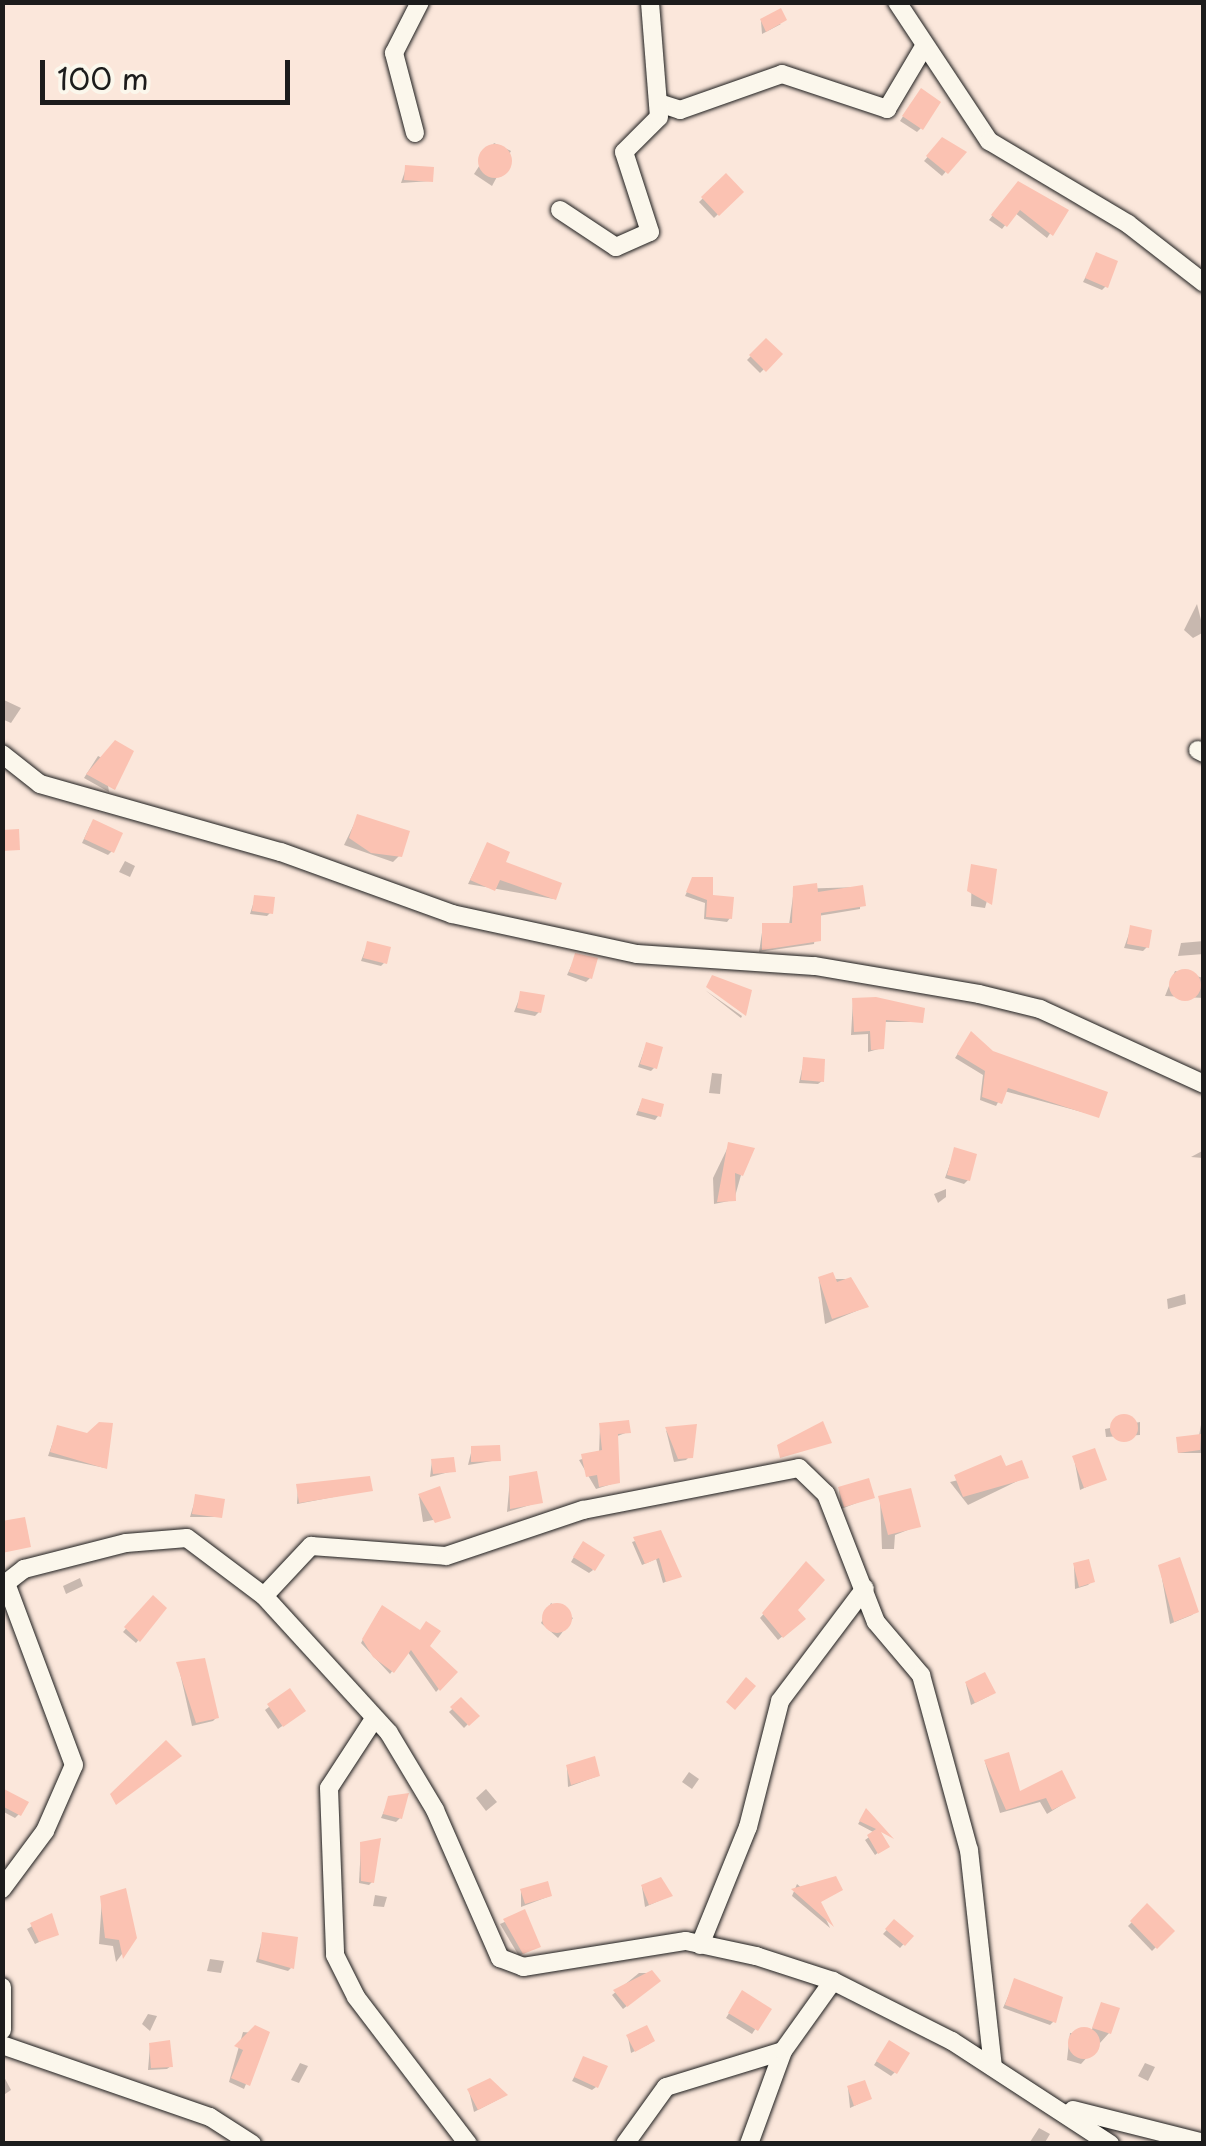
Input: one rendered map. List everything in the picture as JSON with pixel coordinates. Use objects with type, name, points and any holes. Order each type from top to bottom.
[{"type":"street","points":[[415,133],[394,53],[420,2]]},
{"type":"street","points":[[560,210],[616,247],[650,232],[624,152],[654,126],[662,104],[650,2]]},
{"type":"street","points":[[896,2],[922,50],[988,141],[1128,224],[1204,283]]},
{"type":"street","points":[[662,104],[688,108],[782,74],[888,109],[922,50]]},
{"type":"street","points":[[2,754],[40,784],[281,852],[452,914],[637,954],[815,966],[979,994],[1040,1010],[1204,1084]]},
{"type":"street","points":[[264,1596],[311,1546],[446,1556],[583,1510],[774,1468],[799,1468],[826,1494],[876,1622],[921,1675],[962,1820],[993,2067]]},
{"type":"street","points":[[2,1889],[45,1831],[74,1766],[6,1583],[24,1569],[111,1547],[187,1538],[264,1596],[374,1719],[435,1810],[500,1958],[523,1967],[670,1941],[700,1945],[833,1981],[993,2067],[1110,2144]]},
{"type":"street","points":[[700,1945],[748,1827],[780,1701],[865,1588]]},
{"type":"street","points":[[374,1719],[329,1788],[335,1955],[356,1997],[468,2144]]},
{"type":"street","points":[[748,2144],[783,2051],[833,1981]]},
{"type":"street","points":[[2,1987],[2,2030]]},
{"type":"street","points":[[2,2046],[196,2111],[252,2144]]},
{"type":"street","points":[[625,2144],[666,2087],[783,2051]]},
{"type":"street","points":[[1056,2106],[1204,2143]]},
{"type":"building","points":[[781,8],[787,20],[766,32],[760,19]]},
{"type":"building","points":[[921,88],[941,102],[923,130],[902,116]]},
{"type":"building","points":[[942,137],[967,152],[948,174],[926,156]]},
{"type":"building","points":[[495,144],[507,149],[512,161],[507,173],[495,178],[483,173],[478,161],[483,149]]},
{"type":"building","points":[[405,165],[434,167],[433,182],[404,180]]},
{"type":"building","points":[[726,173],[744,192],[719,216],[701,197]]},
{"type":"building","points":[[1018,181],[1069,210],[1053,236],[1020,210],[1007,227],[991,215]]},
{"type":"building","points":[[1096,252],[1118,261],[1108,288],[1085,278]]},
{"type":"building","points":[[766,338],[783,354],[766,372],[749,355]]},
{"type":"building","points":[[115,740],[134,751],[115,790],[86,774]]},
{"type":"building","points":[[357,814],[410,831],[402,857],[371,853],[349,838]]},
{"type":"building","points":[[93,819],[123,833],[114,853],[84,839]]},
{"type":"building","points":[[19,829],[20,850],[2,851],[2,830]]},
{"type":"building","points":[[487,842],[510,852],[506,862],[562,883],[556,900],[500,880],[495,891],[470,880]]},
{"type":"building","points":[[971,864],[997,869],[992,905],[967,891]]},
{"type":"building","points":[[692,877],[713,877],[713,895],[734,897],[732,919],[706,917],[707,900],[686,892]]},
{"type":"building","points":[[817,883],[818,892],[863,885],[866,906],[821,913],[821,941],[762,950],[762,923],[792,923],[793,886]]},
{"type":"building","points":[[254,895],[275,897],[273,914],[252,911]]},
{"type":"building","points":[[1130,925],[1152,930],[1149,948],[1127,944]]},
{"type":"building","points":[[367,941],[391,947],[387,964],[363,958]]},
{"type":"building","points":[[575,953],[598,958],[592,979],[569,972]]},
{"type":"building","points":[[1185,969],[1196,974],[1201,985],[1196,996],[1185,1001],[1174,996],[1169,985],[1174,974]]},
{"type":"building","points":[[712,975],[752,990],[746,1016],[706,987]]},
{"type":"building","points":[[520,991],[545,995],[541,1013],[517,1008]]},
{"type":"building","points":[[876,997],[925,1008],[923,1023],[886,1020],[884,1049],[871,1050],[870,1031],[854,1032],[852,998]]},
{"type":"building","points":[[971,1031],[993,1051],[1108,1092],[1099,1118],[1008,1088],[1002,1104],[982,1097],[985,1071],[957,1054]]},
{"type":"building","points":[[646,1042],[663,1047],[657,1069],[640,1064]]},
{"type":"building","points":[[803,1057],[825,1059],[824,1082],[801,1080]]},
{"type":"building","points":[[642,1098],[664,1104],[661,1117],[638,1111]]},
{"type":"building","points":[[728,1142],[755,1148],[743,1176],[735,1173],[736,1201],[717,1202]]},
{"type":"building","points":[[954,1147],[977,1154],[970,1181],[947,1175]]},
{"type":"building","points":[[833,1272],[837,1282],[851,1277],[869,1307],[832,1319],[818,1277]]},
{"type":"building","points":[[1124,1414],[1134,1418],[1138,1428],[1134,1438],[1124,1442],[1114,1438],[1110,1428],[1114,1418]]},
{"type":"building","points":[[629,1420],[631,1433],[618,1434],[620,1483],[599,1487],[597,1475],[586,1477],[581,1454],[602,1450],[599,1423]]},
{"type":"building","points":[[823,1421],[832,1443],[780,1458],[777,1445]]},
{"type":"building","points":[[99,1422],[113,1423],[107,1469],[50,1452],[57,1425],[87,1433]]},
{"type":"building","points":[[697,1424],[693,1458],[678,1459],[665,1427]]},
{"type":"building","points":[[1201,1434],[1200,1450],[1178,1453],[1176,1437]]},
{"type":"building","points":[[500,1445],[501,1461],[471,1462],[471,1446]]},
{"type":"building","points":[[1095,1448],[1107,1480],[1084,1488],[1072,1456]]},
{"type":"building","points":[[1001,1455],[1006,1466],[1022,1460],[1029,1478],[963,1497],[954,1475]]},
{"type":"building","points":[[454,1457],[456,1472],[433,1474],[431,1459]]},
{"type":"building","points":[[537,1471],[543,1503],[510,1509],[509,1476]]},
{"type":"building","points":[[370,1476],[373,1491],[299,1503],[296,1484]]},
{"type":"building","points":[[869,1478],[875,1498],[844,1507],[838,1487]]},
{"type":"building","points":[[440,1486],[451,1518],[435,1523],[418,1494]]},
{"type":"building","points":[[911,1488],[921,1527],[888,1535],[878,1496]]},
{"type":"building","points":[[195,1494],[225,1499],[222,1518],[192,1514]]},
{"type":"building","points":[[25,1517],[31,1547],[2,1553],[2,1521]]},
{"type":"building","points":[[661,1530],[682,1577],[666,1582],[659,1558],[645,1564],[633,1537]]},
{"type":"building","points":[[583,1541],[605,1555],[595,1571],[573,1557]]},
{"type":"building","points":[[1180,1557],[1199,1612],[1174,1622],[1158,1565]]},
{"type":"building","points":[[1089,1559],[1095,1582],[1079,1587],[1073,1563]]},
{"type":"building","points":[[806,1561],[825,1580],[798,1610],[806,1619],[783,1638],[762,1613]]},
{"type":"building","points":[[153,1595],[167,1608],[140,1642],[124,1627]]},
{"type":"building","points":[[557,1603],[568,1607],[572,1618],[568,1629],[557,1633],[546,1629],[542,1618],[546,1607]]},
{"type":"building","points":[[382,1605],[420,1630],[426,1621],[441,1631],[430,1646],[458,1672],[440,1691],[411,1650],[394,1673],[373,1657],[362,1639]]},
{"type":"building","points":[[205,1658],[219,1718],[196,1723],[176,1662]]},
{"type":"building","points":[[985,1672],[996,1693],[975,1703],[965,1682]]},
{"type":"building","points":[[746,1677],[756,1686],[735,1710],[726,1702]]},
{"type":"building","points":[[290,1688],[306,1711],[283,1727],[267,1704]]},
{"type":"building","points":[[461,1697],[480,1716],[469,1726],[450,1707]]},
{"type":"building","points":[[166,1740],[182,1756],[116,1805],[110,1794]]},
{"type":"building","points":[[1009,1752],[1020,1791],[1062,1770],[1076,1798],[1052,1810],[1046,1798],[1006,1810],[984,1760]]},
{"type":"building","points":[[595,1756],[600,1776],[571,1785],[566,1765]]},
{"type":"building","points":[[2,1788],[29,1802],[21,1816],[2,1806]]},
{"type":"building","points":[[409,1793],[402,1819],[383,1814],[388,1796]]},
{"type":"building","points":[[866,1808],[894,1839],[881,1832],[890,1847],[878,1854],[867,1835],[876,1829],[859,1821]]},
{"type":"building","points":[[381,1838],[374,1883],[361,1881],[360,1842]]},
{"type":"building","points":[[836,1876],[843,1890],[821,1902],[834,1927],[791,1889]]},
{"type":"building","points":[[661,1877],[673,1896],[649,1905],[641,1885]]},
{"type":"building","points":[[548,1881],[552,1896],[525,1904],[520,1889]]},
{"type":"building","points":[[126,1888],[137,1938],[123,1959],[119,1940],[105,1938],[100,1896]]},
{"type":"building","points":[[1147,1903],[1175,1931],[1157,1949],[1130,1921]]},
{"type":"building","points":[[525,1909],[541,1947],[523,1954],[503,1919]]},
{"type":"building","points":[[52,1913],[59,1935],[39,1942],[30,1923]]},
{"type":"building","points":[[894,1919],[914,1936],[905,1946],[885,1929]]},
{"type":"building","points":[[262,1932],[298,1937],[294,1969],[259,1959]]},
{"type":"building","points":[[652,1970],[661,1981],[627,2007],[613,1990]]},
{"type":"building","points":[[1014,1978],[1063,1997],[1056,2023],[1005,2005]]},
{"type":"building","points":[[742,1990],[772,2009],[758,2031],[728,2013]]},
{"type":"building","points":[[1101,2002],[1120,2008],[1111,2034],[1092,2028]]},
{"type":"building","points":[[255,2025],[270,2032],[250,2086],[231,2078],[243,2050],[234,2046]]},
{"type":"building","points":[[647,2025],[655,2041],[635,2052],[626,2035]]},
{"type":"building","points":[[1084,2027],[1095,2032],[1100,2043],[1095,2054],[1084,2059],[1073,2054],[1068,2043],[1073,2032]]},
{"type":"building","points":[[170,2040],[173,2067],[151,2068],[149,2043]]},
{"type":"building","points":[[889,2040],[910,2053],[897,2074],[876,2061]]},
{"type":"building","points":[[583,2056],[608,2066],[598,2088],[574,2077]]},
{"type":"building","points":[[490,2078],[508,2095],[478,2110],[467,2089]]},
{"type":"building","points":[[865,2080],[872,2099],[854,2106],[847,2086]]}]
